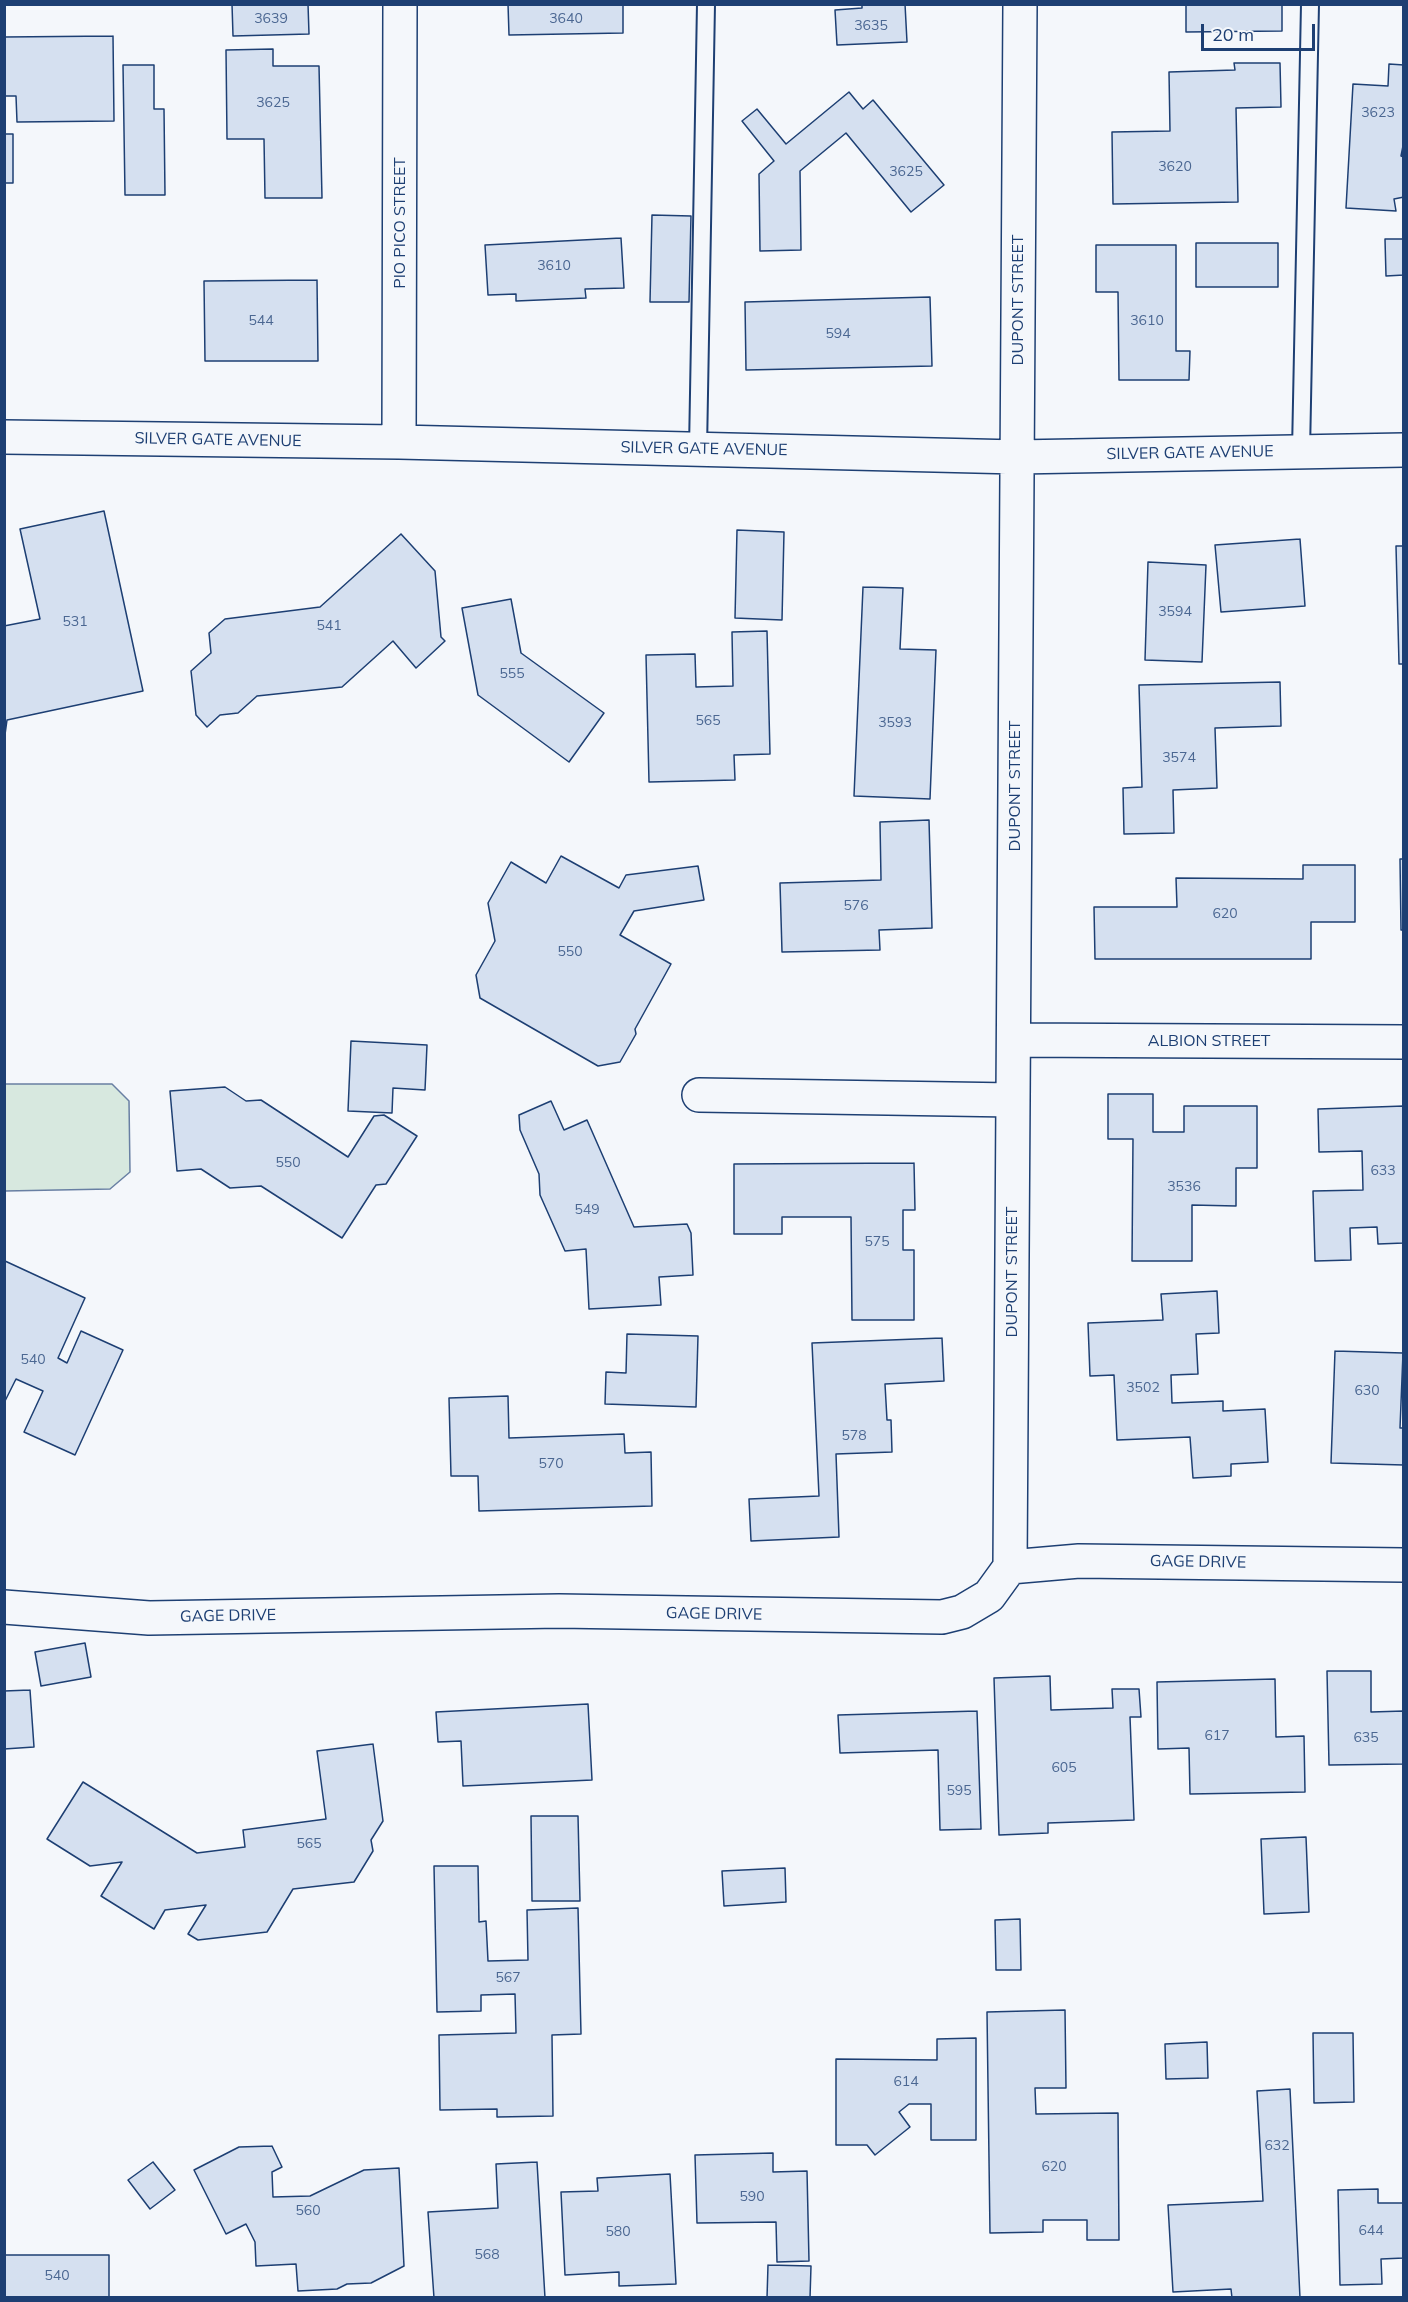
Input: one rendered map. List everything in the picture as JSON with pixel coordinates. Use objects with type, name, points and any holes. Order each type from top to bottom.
[{"type":"street","name":"PIO PICO STREET","points":[[399,442],[400,4]]},
{"type":"street","name":"DUPONT STREET","points":[[1010,1567],[1020,4]]},
{"type":"street","name":"SILVER GATE AVENUE","points":[[4,437],[399,442],[1017,457],[1404,450]]},
{"type":"street","name":"ALBION STREET","points":[[1014,1040],[1404,1042]]},
{"type":"street","points":[[699,1095],[1013,1100]]},
{"type":"street","name":"GAGE DRIVE","points":[[4,1607],[149,1618],[558,1611],[942,1617],[962,1612],[989,1596],[1010,1567],[1079,1561],[1404,1565]]},
{"type":"lane","points":[[698,449],[706,4]]},
{"type":"lane","points":[[1301,451],[1310,4]]},
{"type":"shaded area","points":[[5,1084],[112,1084],[129,1101],[130,1172],[110,1189],[5,1191]]},
{"type":"building","points":[[232,4],[308,4],[309,34],[233,36]]},
{"type":"building","points":[[508,4],[623,4],[623,33],[509,35]]},
{"type":"building","points":[[862,4],[905,4],[907,42],[837,45],[835,10],[862,8]]},
{"type":"building","points":[[1186,4],[1282,4],[1282,31],[1186,32]]},
{"type":"building","points":[[113,36],[114,121],[17,122],[16,96],[4,96],[4,37]]},
{"type":"building","points":[[273,49],[273,66],[319,66],[322,198],[265,198],[264,139],[227,139],[226,50]]},
{"type":"building","points":[[1234,63],[1280,63],[1281,107],[1236,108],[1238,202],[1113,204],[1112,132],[1170,131],[1169,72],[1235,70]]},
{"type":"building","points":[[1389,64],[1404,65],[1404,141],[1401,156],[1404,157],[1404,197],[1394,199],[1396,211],[1346,208],[1353,84],[1388,86]]},
{"type":"building","points":[[123,65],[154,65],[154,109],[164,109],[165,195],[125,195]]},
{"type":"building","points":[[849,92],[863,109],[873,100],[944,185],[911,212],[846,133],[800,171],[801,250],[760,251],[759,174],[774,161],[742,121],[757,109],[786,144]]},
{"type":"building","points":[[4,134],[13,134],[13,183],[4,183]]},
{"type":"building","points":[[652,215],[691,216],[689,302],[650,302]]},
{"type":"building","points":[[621,238],[624,288],[585,289],[586,298],[516,301],[516,294],[488,295],[485,245]]},
{"type":"building","points":[[1385,239],[1404,239],[1404,275],[1386,276]]},
{"type":"building","points":[[1196,243],[1278,243],[1278,287],[1196,287]]},
{"type":"building","points":[[1096,245],[1176,245],[1176,351],[1190,351],[1189,380],[1119,380],[1118,292],[1096,292]]},
{"type":"building","points":[[317,280],[318,361],[205,361],[204,281]]},
{"type":"building","points":[[930,297],[932,366],[746,370],[745,302]]},
{"type":"building","points":[[104,511],[143,691],[7,720],[4,742],[4,626],[40,619],[20,529]]},
{"type":"building","points":[[737,530],[784,532],[782,620],[735,618]]},
{"type":"building","points":[[401,534],[435,571],[441,637],[445,641],[416,668],[393,641],[342,687],[257,696],[238,713],[220,715],[207,727],[196,715],[191,671],[211,653],[209,633],[225,619],[320,607]]},
{"type":"building","points":[[1300,539],[1305,606],[1221,612],[1215,545]]},
{"type":"building","points":[[1396,546],[1404,546],[1404,664],[1399,664]]},
{"type":"building","points":[[1148,562],[1206,565],[1202,662],[1145,660]]},
{"type":"building","points":[[863,587],[903,588],[900,649],[936,650],[930,799],[854,796]]},
{"type":"building","points":[[511,599],[521,653],[604,713],[569,762],[478,695],[462,608]]},
{"type":"building","points":[[767,631],[770,754],[734,755],[735,780],[649,782],[646,655],[695,654],[696,687],[733,686],[732,632]]},
{"type":"building","points":[[1280,682],[1281,726],[1215,728],[1217,788],[1173,790],[1174,833],[1124,834],[1123,788],[1142,787],[1139,685]]},
{"type":"building","points":[[929,820],[932,928],[879,930],[880,950],[782,952],[780,883],[881,880],[880,822]]},
{"type":"building","points":[[561,856],[619,888],[626,875],[698,866],[704,900],[634,911],[620,935],[671,964],[635,1029],[636,1034],[620,1062],[598,1066],[480,998],[476,975],[495,941],[488,903],[511,862],[546,883]]},
{"type":"building","points":[[1400,859],[1404,859],[1404,930],[1401,930]]},
{"type":"building","points":[[1303,865],[1355,865],[1355,922],[1311,922],[1311,959],[1095,959],[1094,907],[1177,907],[1176,878],[1303,879]]},
{"type":"building","points":[[351,1041],[427,1045],[425,1090],[393,1088],[392,1113],[348,1111]]},
{"type":"building","points":[[225,1087],[246,1101],[261,1100],[348,1157],[374,1116],[384,1115],[417,1136],[386,1184],[376,1185],[342,1238],[261,1186],[230,1188],[201,1169],[177,1171],[170,1091]]},
{"type":"building","points":[[1108,1094],[1153,1094],[1153,1132],[1184,1132],[1184,1106],[1257,1106],[1257,1168],[1236,1168],[1236,1206],[1192,1205],[1192,1261],[1132,1261],[1133,1139],[1108,1139]]},
{"type":"building","points":[[551,1101],[564,1130],[587,1120],[634,1227],[687,1224],[691,1233],[693,1275],[659,1277],[661,1305],[589,1309],[586,1249],[565,1251],[540,1195],[539,1174],[520,1130],[519,1115]]},
{"type":"building","points":[[1404,1106],[1404,1243],[1378,1244],[1377,1227],[1350,1228],[1351,1260],[1315,1261],[1313,1191],[1363,1190],[1362,1151],[1319,1152],[1318,1109]]},
{"type":"building","points":[[914,1163],[915,1210],[903,1210],[903,1250],[914,1250],[914,1320],[852,1320],[851,1217],[782,1217],[782,1234],[734,1234],[734,1164]]},
{"type":"building","points":[[5,1261],[85,1298],[58,1358],[67,1363],[81,1331],[123,1350],[75,1455],[24,1432],[43,1391],[16,1379],[4,1403]]},
{"type":"building","points":[[1217,1291],[1219,1333],[1196,1334],[1198,1374],[1171,1375],[1172,1403],[1223,1401],[1223,1411],[1265,1409],[1268,1462],[1231,1464],[1231,1476],[1193,1478],[1190,1437],[1117,1440],[1114,1375],[1090,1376],[1088,1323],[1163,1320],[1161,1294]]},
{"type":"building","points":[[627,1334],[698,1336],[696,1407],[605,1404],[606,1372],[626,1373]]},
{"type":"building","points":[[942,1338],[944,1381],[885,1384],[887,1420],[891,1420],[892,1452],[836,1454],[839,1537],[751,1541],[749,1499],[819,1496],[812,1343]]},
{"type":"building","points":[[1335,1351],[1403,1353],[1400,1428],[1404,1428],[1404,1465],[1331,1463]]},
{"type":"building","points":[[508,1396],[509,1438],[624,1434],[625,1453],[651,1452],[652,1506],[479,1511],[478,1476],[451,1476],[449,1398]]},
{"type":"building","points":[[85,1643],[91,1677],[41,1686],[35,1652]]},
{"type":"building","points":[[1327,1671],[1371,1671],[1371,1712],[1404,1711],[1404,1764],[1329,1765]]},
{"type":"building","points":[[1050,1676],[1051,1710],[1113,1708],[1112,1689],[1139,1689],[1141,1717],[1130,1717],[1134,1820],[1048,1823],[1048,1833],[999,1835],[994,1678]]},
{"type":"building","points":[[1275,1679],[1276,1737],[1304,1736],[1305,1792],[1190,1794],[1189,1748],[1158,1749],[1157,1682]]},
{"type":"building","points":[[30,1690],[34,1747],[4,1749],[4,1691]]},
{"type":"building","points":[[588,1704],[592,1780],[463,1786],[461,1741],[438,1742],[436,1712]]},
{"type":"building","points":[[977,1711],[981,1829],[940,1830],[938,1750],[840,1753],[838,1715]]},
{"type":"building","points":[[373,1744],[383,1821],[371,1840],[373,1851],[354,1882],[293,1889],[267,1932],[198,1940],[188,1934],[206,1905],[165,1910],[154,1929],[101,1896],[122,1862],[90,1866],[47,1839],[83,1782],[197,1853],[245,1847],[243,1830],[326,1819],[317,1751]]},
{"type":"building","points":[[531,1816],[578,1816],[580,1901],[532,1901]]},
{"type":"building","points":[[1306,1837],[1309,1912],[1264,1914],[1261,1839]]},
{"type":"building","points":[[434,1866],[478,1866],[479,1922],[486,1921],[488,1961],[528,1960],[527,1910],[578,1908],[581,2034],[552,2035],[553,2116],[497,2117],[497,2109],[440,2110],[439,2035],[516,2033],[515,1994],[481,1995],[481,2011],[437,2012]]},
{"type":"building","points":[[785,1868],[786,1902],[724,1906],[722,1871]]},
{"type":"building","points":[[1020,1919],[1021,1970],[996,1970],[995,1920]]},
{"type":"building","points":[[1065,2010],[1066,2088],[1035,2088],[1036,2114],[1118,2113],[1119,2240],[1087,2240],[1087,2220],[1043,2220],[1043,2232],[990,2233],[987,2012]]},
{"type":"building","points":[[1313,2033],[1353,2033],[1354,2102],[1314,2103]]},
{"type":"building","points":[[976,2038],[976,2140],[931,2140],[931,2104],[909,2104],[899,2112],[910,2127],[875,2155],[867,2145],[836,2145],[836,2059],[937,2060],[937,2039]]},
{"type":"building","points":[[1207,2042],[1208,2078],[1166,2079],[1165,2044]]},
{"type":"building","points":[[1290,2089],[1300,2298],[1232,2298],[1231,2289],[1173,2292],[1168,2205],[1263,2201],[1257,2091]]},
{"type":"building","points":[[272,2146],[282,2167],[272,2172],[273,2197],[310,2196],[364,2170],[399,2168],[404,2266],[371,2283],[347,2284],[337,2289],[298,2291],[296,2264],[256,2266],[255,2242],[246,2224],[226,2234],[194,2170],[239,2147]]},
{"type":"building","points":[[773,2153],[773,2172],[807,2171],[809,2261],[777,2262],[776,2222],[697,2223],[695,2155]]},
{"type":"building","points":[[153,2162],[175,2190],[150,2209],[128,2180]]},
{"type":"building","points":[[537,2162],[545,2298],[434,2298],[428,2212],[498,2208],[496,2164]]},
{"type":"building","points":[[670,2174],[676,2284],[619,2286],[619,2272],[565,2275],[561,2192],[598,2191],[597,2178]]},
{"type":"building","points":[[1378,2189],[1378,2203],[1404,2203],[1404,2258],[1381,2259],[1382,2284],[1340,2285],[1338,2190]]},
{"type":"building","points":[[4,2255],[109,2255],[109,2298],[4,2298]]},
{"type":"building","points":[[768,2265],[811,2266],[810,2298],[767,2298]]}]
